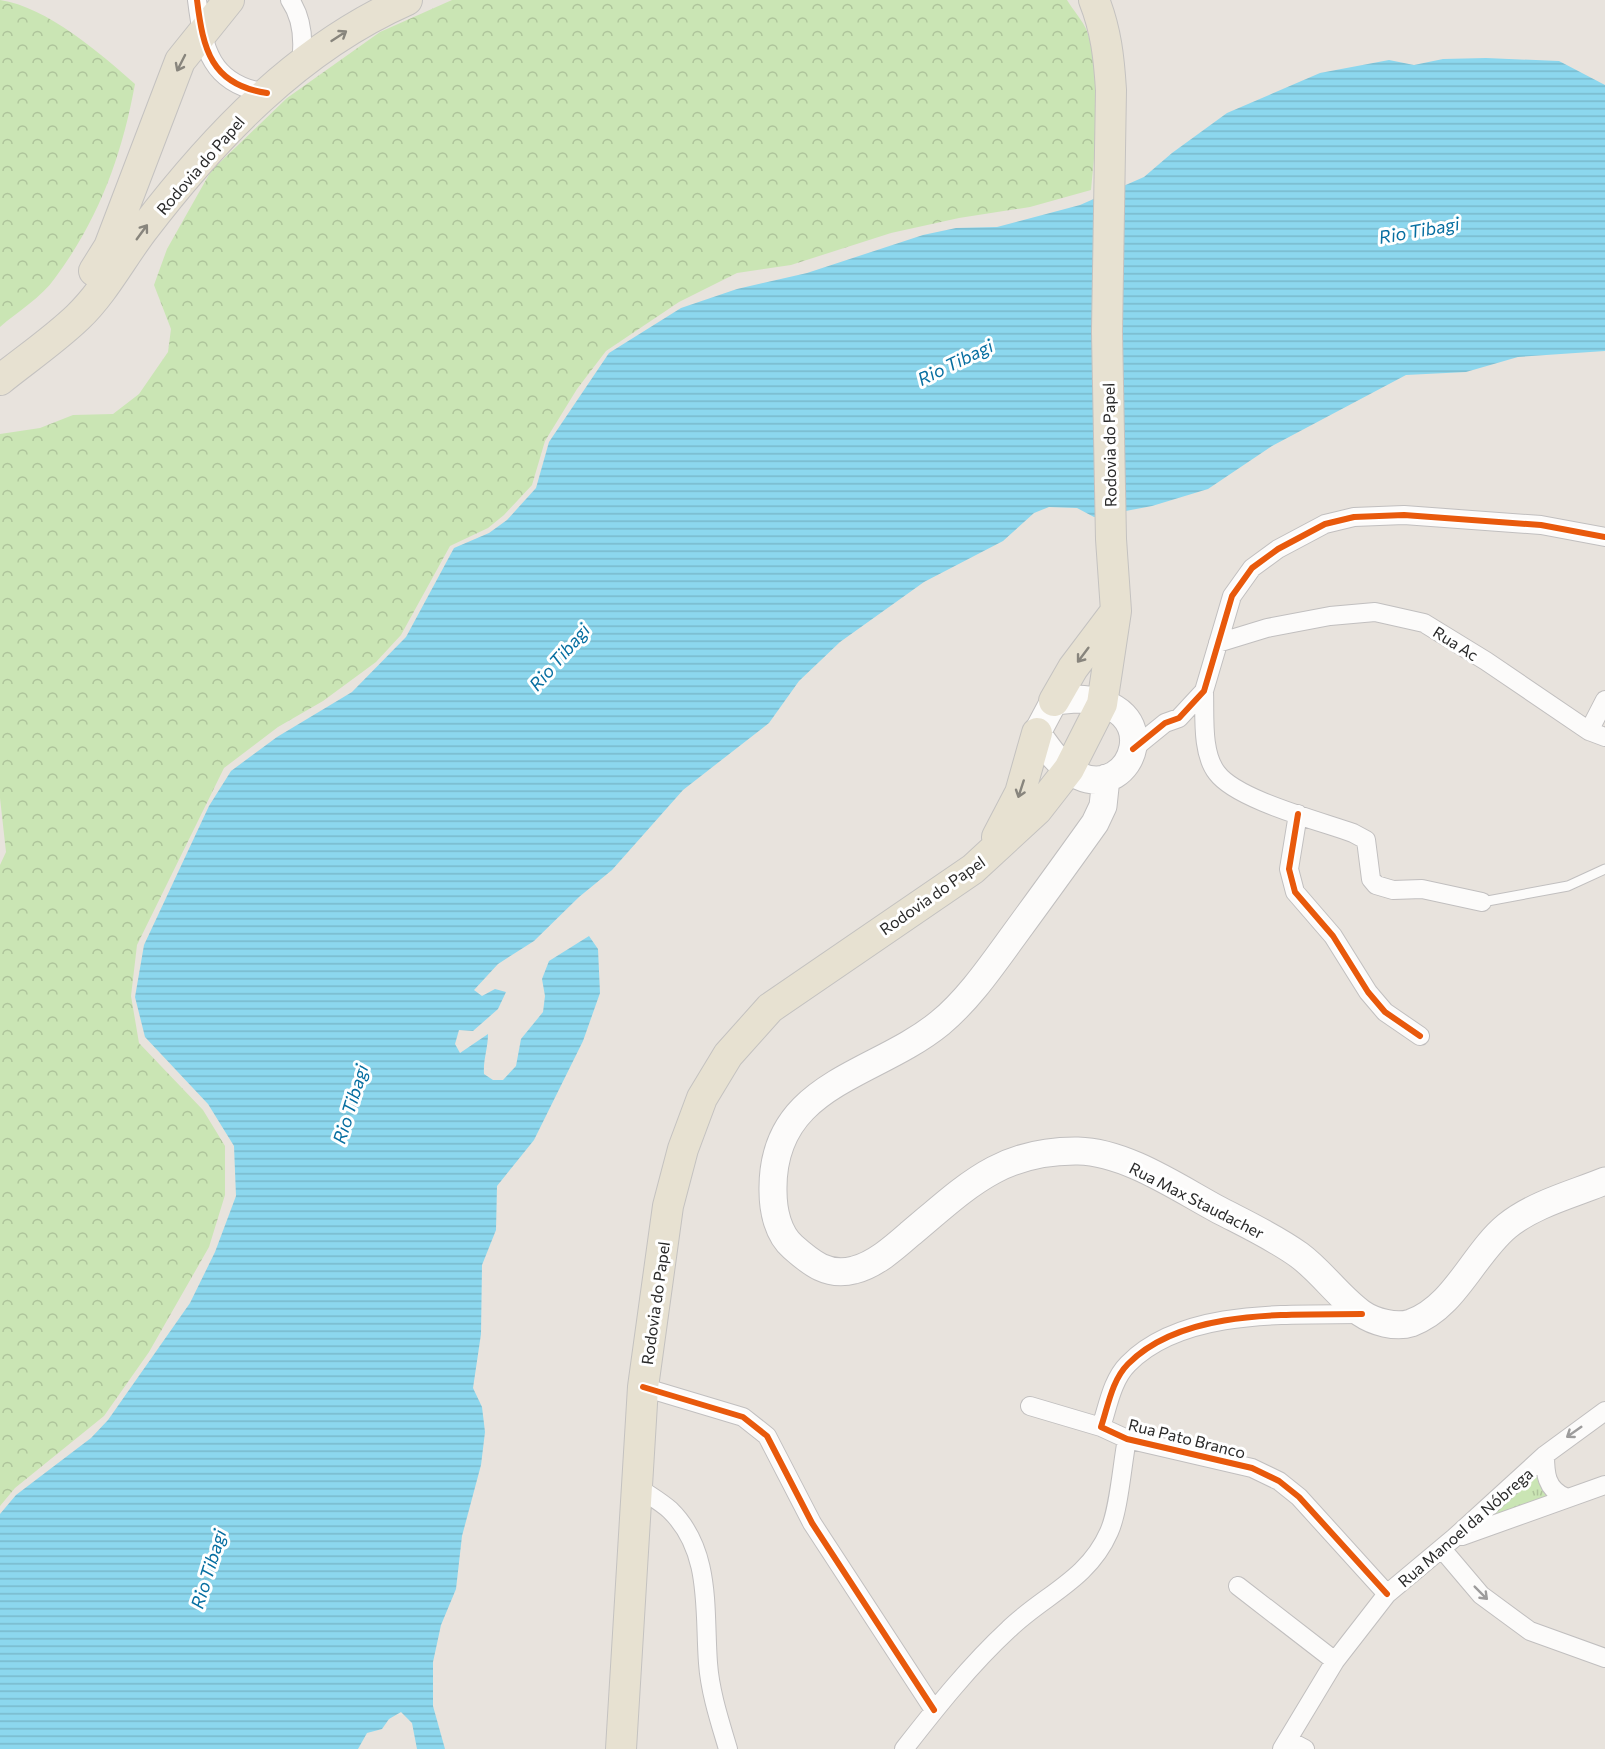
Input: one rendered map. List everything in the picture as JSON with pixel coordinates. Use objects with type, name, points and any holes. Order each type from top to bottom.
[{"type":"main road","name":"Rodovia do Papel","points":[[50,340],[110,247],[180,61],[229,0]]},
{"type":"main road","name":"Rodovia do Papel","points":[[0,380],[78,317],[101,290],[142,231],[221,136],[301,62],[370,16],[406,0]]},
{"type":"main road","name":"Rodovia do Papel","points":[[621,1749],[643,1387],[671,1194],[683,1149],[702,1098],[728,1055],[770,1008],[973,868],[1037,810],[1069,769],[1102,704],[1116,612],[1111,539],[1107,332],[1112,90],[1105,34],[1094,0]]},
{"type":"main road","points":[[973,868],[999,835],[1016,802],[1037,733],[1054,701],[1073,668],[1116,612]]},
{"type":"main road","points":[[1037,733],[1051,752],[1069,769],[1086,779],[1106,778],[1124,767],[1133,749],[1134,735],[1130,722],[1118,710],[1089,699],[1054,701]]},
{"type":"main road","name":"Rua Max Staudacher","points":[[1106,778],[1103,806],[1095,823],[986,973],[940,1023],[897,1050],[848,1074],[800,1110],[780,1141],[772,1169],[773,1210],[787,1241],[813,1265],[833,1272],[856,1270],[889,1252],[988,1170],[1020,1158],[1054,1151],[1088,1152],[1141,1168],[1262,1233],[1300,1256],[1362,1314],[1383,1323],[1407,1325],[1432,1314],[1507,1226],[1545,1205],[1605,1182]]},
{"type":"street","points":[[197,0],[201,33],[207,54],[226,77],[245,88],[267,93]]},
{"type":"street","points":[[290,0],[301,24],[303,43],[301,62]]},
{"type":"street","points":[[1482,902],[1422,889],[1393,890],[1376,885],[1371,879],[1366,840],[1353,832],[1261,800],[1217,773],[1209,755],[1204,691],[1232,596],[1252,568],[1278,549],[1325,524],[1354,517],[1404,515],[1541,525],[1605,537]]},
{"type":"street","name":"Rua Ac","points":[[1218,643],[1267,628],[1330,616],[1375,612],[1424,623],[1597,734]]},
{"type":"street","points":[[1130,722],[1164,723],[1179,718],[1204,691]]},
{"type":"street","points":[[1597,734],[1605,700]]},
{"type":"street","points":[[1133,749],[1164,723]]},
{"type":"street","points":[[1298,814],[1289,869],[1295,892],[1333,936],[1368,992],[1385,1012],[1420,1036]]},
{"type":"street","points":[[1101,1427],[1112,1389],[1127,1364],[1164,1339],[1210,1323],[1251,1316],[1362,1314]]},
{"type":"street","points":[[643,1387],[743,1417],[767,1436],[812,1523],[934,1710]]},
{"type":"street","name":"Rua Pato Branco","points":[[1030,1406],[1101,1427],[1127,1439],[1252,1468],[1279,1480],[1299,1497],[1387,1594]]},
{"type":"street","name":"Rua Manoel da Nóbrega","points":[[1285,1745],[1335,1660],[1387,1594],[1448,1544],[1545,1455],[1605,1411]]},
{"type":"street","points":[[904,1749],[934,1710],[1008,1629],[1083,1573],[1110,1530],[1127,1439]]},
{"type":"street","points":[[1545,1455],[1546,1478],[1558,1494],[1565,1497]]},
{"type":"street","points":[[1605,1485],[1565,1497],[1448,1544],[1481,1595],[1530,1631],[1605,1658]]},
{"type":"street","points":[[636,1486],[670,1510],[686,1532],[698,1555],[704,1583],[708,1666],[728,1749]]},
{"type":"street","points":[[1238,1586],[1335,1660]]},
{"type":"street","points":[[1285,1745],[1305,1749]]},
{"type":"lane","points":[[1482,902],[1568,886],[1605,869]]},
{"type":"green space","points":[[0,0],[18,4],[54,21],[106,59],[135,84],[116,161],[107,186],[84,233],[50,285],[0,327]]},
{"type":"green space","points":[[452,0],[1067,0],[1087,31],[1095,70],[1097,110],[1091,190],[1030,207],[959,218],[891,233],[791,265],[737,273],[679,302],[606,351],[577,389],[545,441],[532,485],[504,515],[488,528],[450,546],[401,635],[376,662],[323,701],[278,727],[224,768],[137,945],[131,996],[139,1043],[203,1110],[225,1146],[225,1195],[209,1247],[149,1352],[104,1416],[15,1488],[0,1506],[0,865],[6,852],[0,798],[0,434],[40,428],[73,415],[113,414],[139,394],[168,352],[171,329],[154,285],[167,249],[211,171],[287,98],[380,32]]},
{"type":"green space","points":[[1543,1464],[1552,1497],[1463,1532]]},
{"type":"water","name":"Rio Tibagi","points":[[1443,59],[1559,61],[1605,85],[1605,351],[1518,357],[1466,372],[1406,375],[1272,446],[1208,489],[1152,506],[1094,517],[1077,508],[1049,507],[1034,513],[1003,541],[924,582],[840,642],[799,681],[769,723],[683,790],[612,870],[579,897],[534,941],[498,964],[474,990],[482,996],[495,989],[506,992],[498,1009],[473,1031],[459,1030],[455,1044],[460,1053],[488,1034],[484,1074],[493,1080],[503,1080],[516,1066],[521,1039],[543,1012],[545,996],[542,979],[549,961],[589,936],[598,949],[600,993],[583,1041],[534,1140],[497,1186],[496,1230],[482,1265],[481,1334],[473,1388],[482,1407],[485,1432],[481,1465],[462,1536],[456,1589],[441,1625],[433,1662],[433,1706],[445,1749],[417,1749],[412,1723],[401,1712],[389,1719],[382,1729],[367,1733],[358,1749],[0,1749],[0,1514],[16,1495],[91,1438],[108,1420],[190,1303],[215,1252],[236,1196],[234,1146],[208,1104],[145,1037],[135,997],[144,945],[209,806],[231,771],[277,737],[352,692],[406,637],[454,548],[489,533],[507,520],[536,488],[549,442],[609,353],[681,308],[737,289],[807,273],[923,235],[956,228],[997,227],[1080,205],[1144,177],[1172,153],[1227,113],[1320,73],[1389,60],[1414,65]]},
{"type":"cycle path","points":[[197,0],[203,34],[213,62],[233,82],[248,89],[267,93]]},
{"type":"cycle path","points":[[1133,749],[1165,723],[1179,718],[1204,691],[1232,596],[1252,568],[1278,549],[1325,524],[1354,517],[1404,515],[1541,525],[1605,537]]},
{"type":"cycle path","points":[[1298,814],[1289,869],[1295,892],[1333,936],[1368,992],[1385,1012],[1420,1036]]},
{"type":"cycle path","points":[[1362,1314],[1271,1315],[1239,1318],[1207,1324],[1178,1333],[1151,1346],[1123,1370],[1111,1394],[1101,1427],[1127,1439],[1252,1468],[1279,1481],[1299,1497],[1387,1594]]},
{"type":"cycle path","points":[[643,1387],[743,1417],[767,1436],[812,1523],[934,1710]]}]
